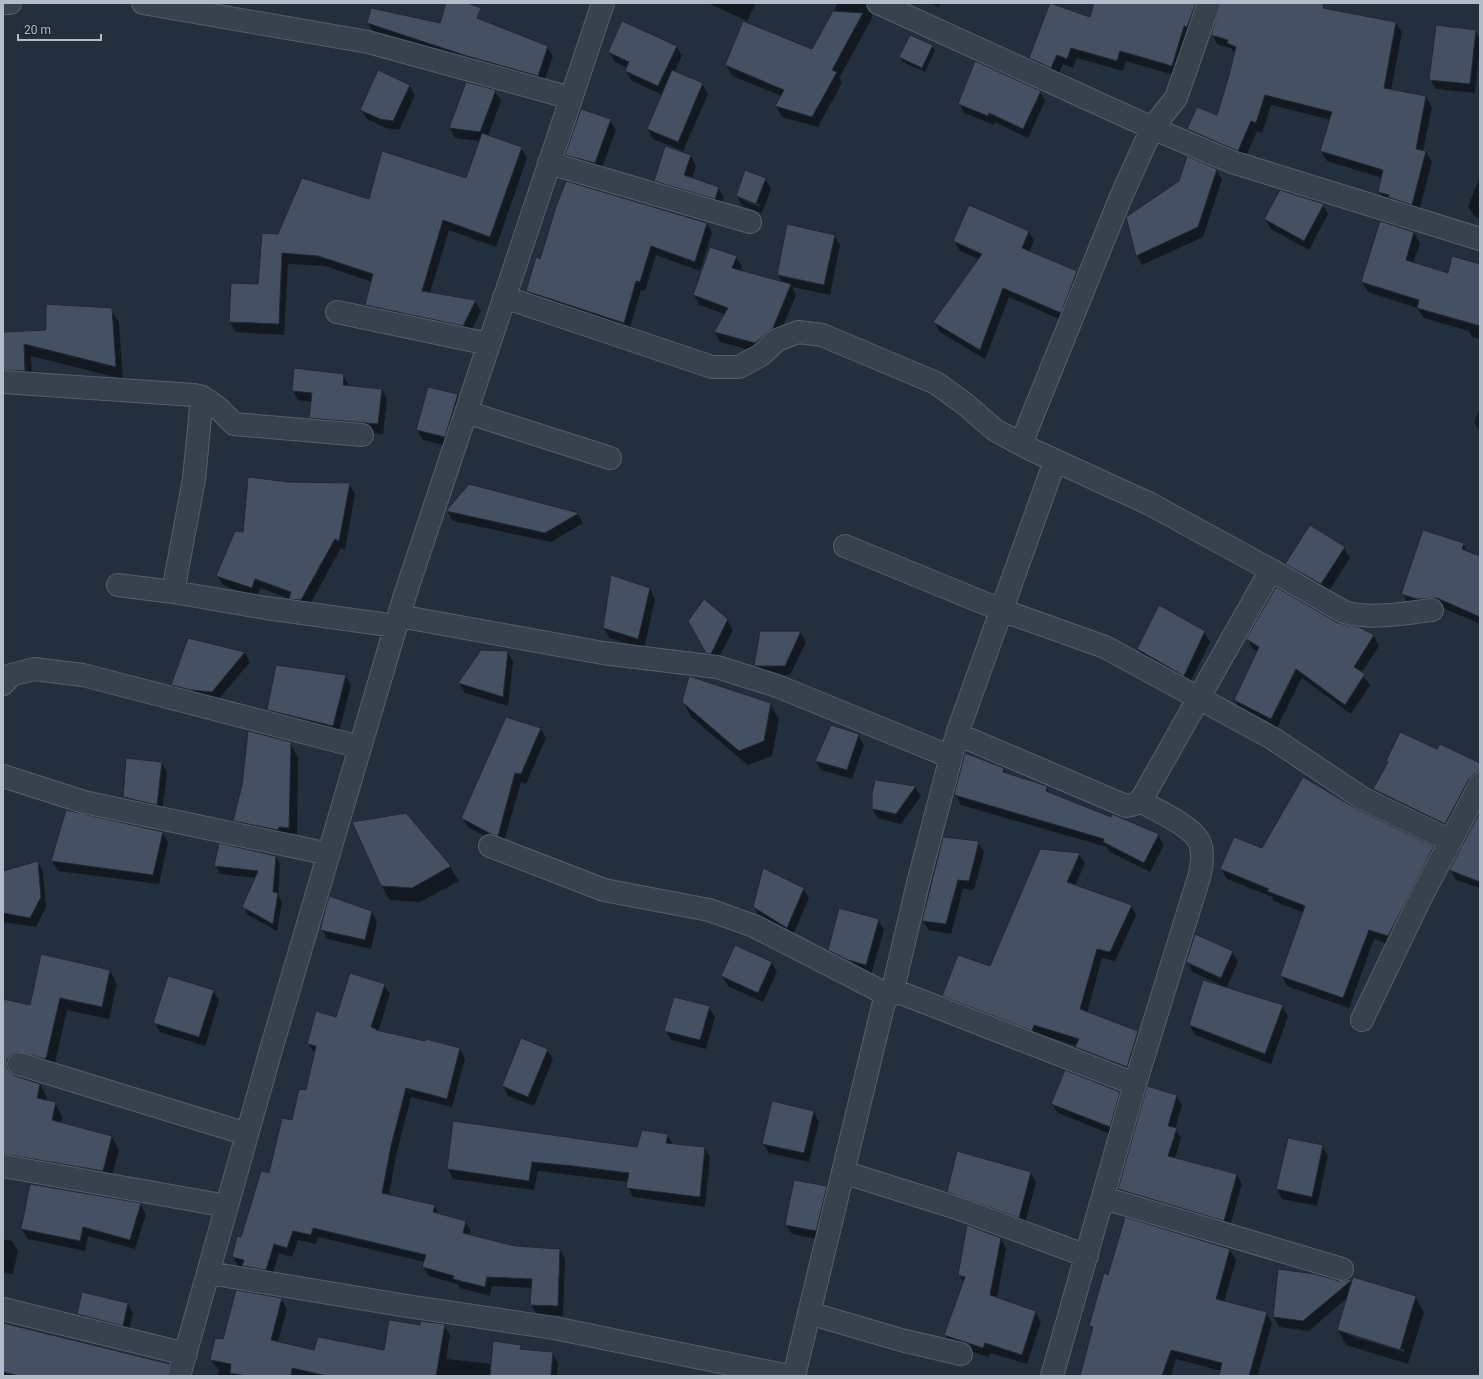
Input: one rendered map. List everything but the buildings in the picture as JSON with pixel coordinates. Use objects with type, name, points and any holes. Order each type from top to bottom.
[{"type":"street","points":[[3,3],[10,3]]},
{"type":"street","points":[[143,3],[368,42],[571,98]]},
{"type":"street","points":[[179,1376],[247,1134],[398,621],[504,297],[603,3]]},
{"type":"street","points":[[878,3],[1152,128],[1232,162],[1480,239]]},
{"type":"street","points":[[1021,444],[1120,199],[1152,128],[1176,98],[1209,3]]},
{"type":"street","points":[[549,163],[750,222]]},
{"type":"street","points":[[504,297],[712,367],[739,367],[761,355],[777,340],[798,332],[822,335],[936,383],[965,404],[995,430],[1055,461],[1150,504],[1344,612],[1356,616],[1432,610]]},
{"type":"street","points":[[337,312],[489,344]]},
{"type":"street","points":[[3,382],[194,395],[202,397],[217,408],[234,424],[362,435]]},
{"type":"street","points":[[173,592],[194,479],[202,397]]},
{"type":"street","points":[[466,412],[610,458]]},
{"type":"street","points":[[794,1376],[882,1006],[890,994],[957,734],[1055,461]]},
{"type":"street","points":[[845,546],[1001,610],[1106,647],[1200,697],[1272,738],[1362,798],[1451,841]]},
{"type":"street","points":[[957,734],[1126,806],[1140,801],[1271,570]]},
{"type":"street","points":[[118,585],[173,592],[266,608],[398,621],[603,653],[717,667],[777,686],[951,757]]},
{"type":"street","points":[[3,684],[11,675],[34,669],[83,675],[360,747]]},
{"type":"street","points":[[3,776],[84,802],[329,854]]},
{"type":"street","points":[[1362,1020],[1419,901],[1480,785]]},
{"type":"street","points":[[1052,1376],[1104,1198],[1135,1084],[1200,874],[1203,857],[1199,841],[1188,829],[1140,801]]},
{"type":"street","points":[[490,846],[604,890],[709,910],[754,926],[890,994],[901,993],[1135,1084]]},
{"type":"street","points":[[19,1064],[247,1134]]},
{"type":"street","points":[[3,1166],[227,1206]]},
{"type":"street","points":[[843,1172],[957,1208],[1087,1256]]},
{"type":"street","points":[[1104,1198],[1342,1269]]},
{"type":"street","points":[[208,1272],[400,1305],[554,1328],[789,1376]]},
{"type":"street","points":[[3,1309],[186,1354]]},
{"type":"street","points":[[809,1313],[901,1340],[961,1354]]}]
